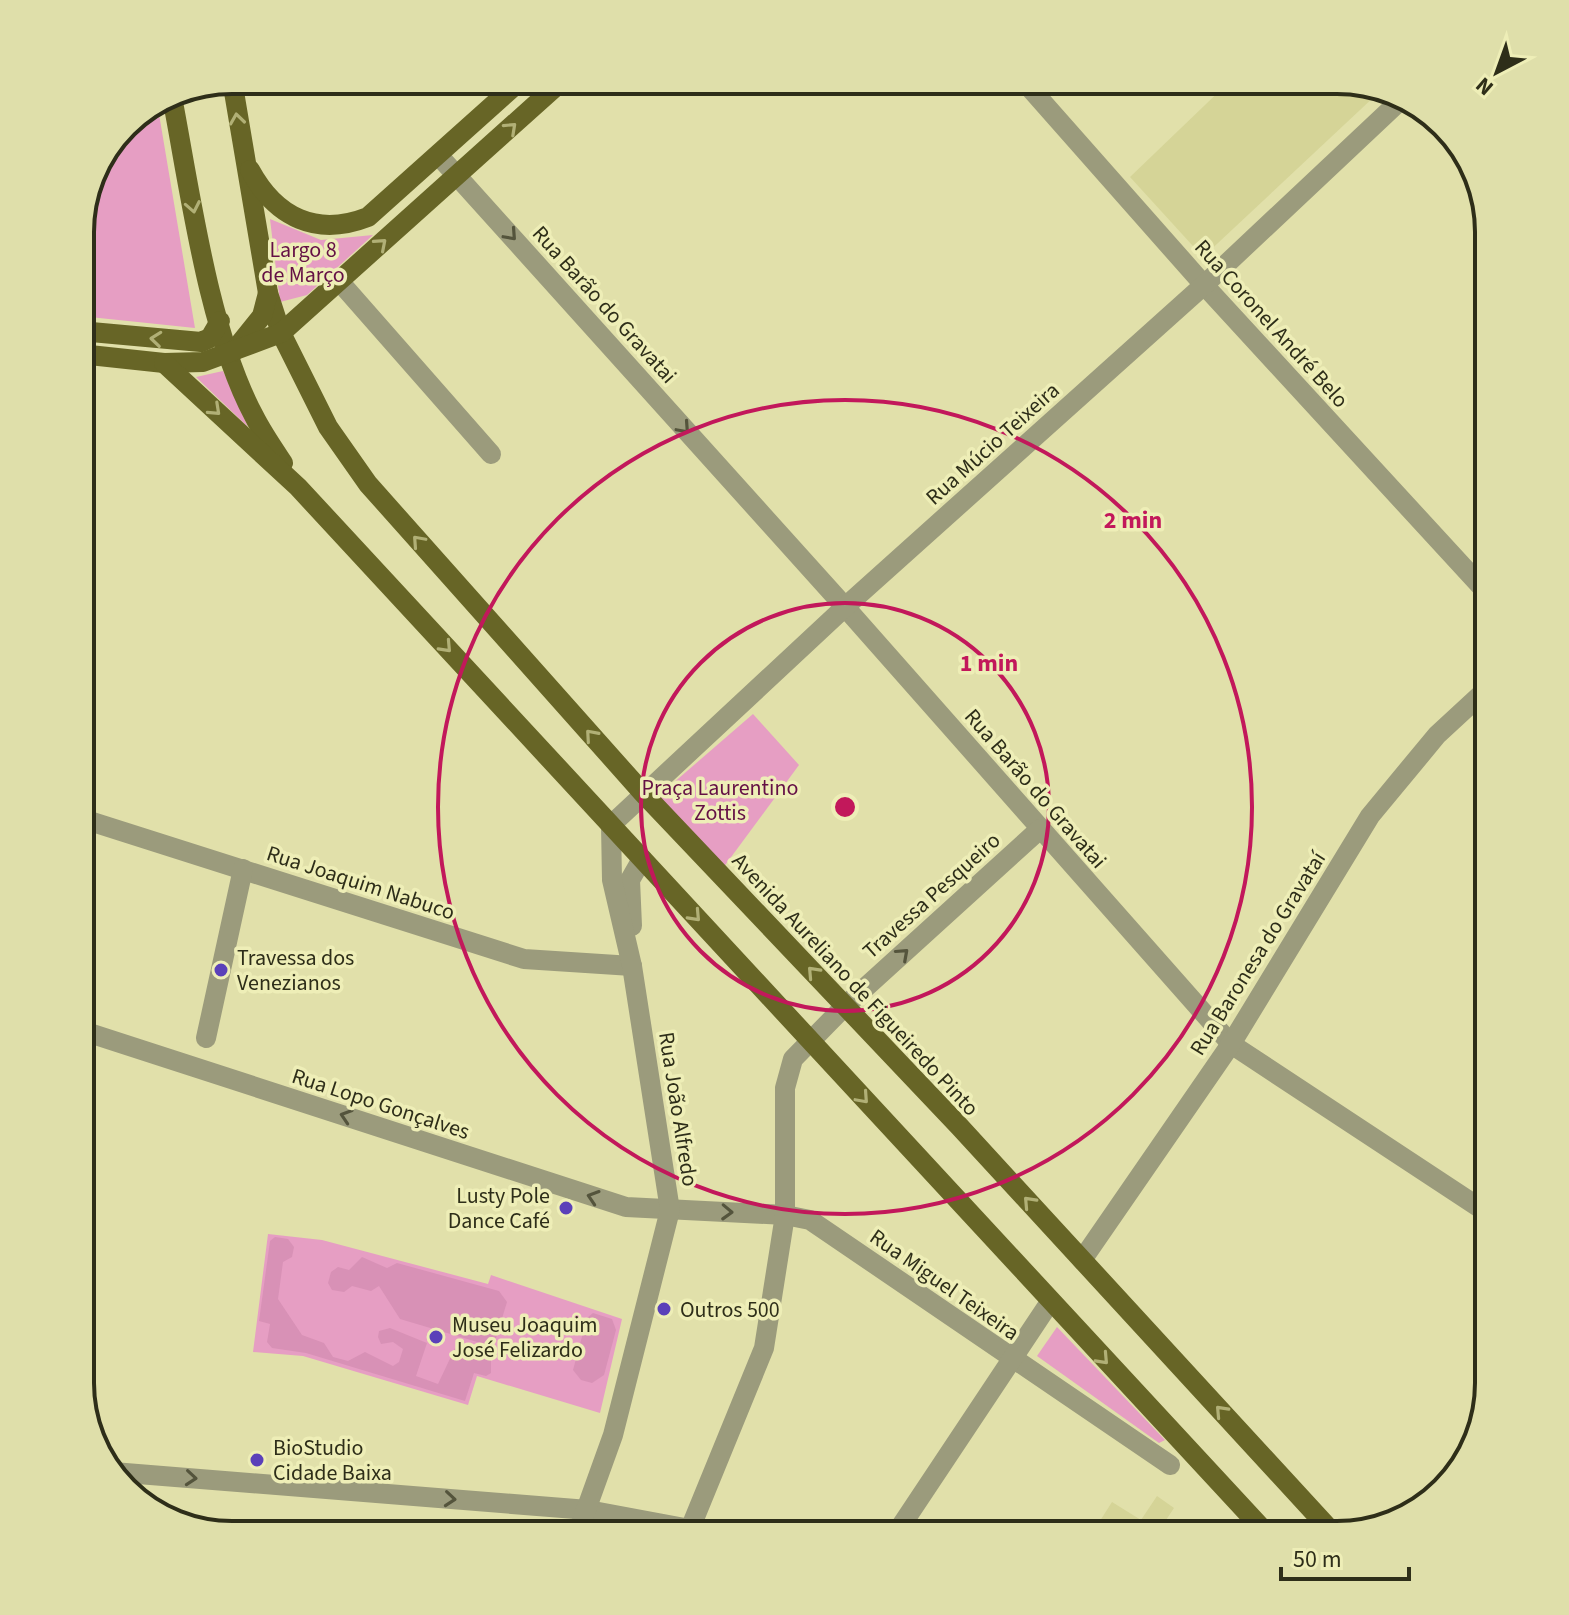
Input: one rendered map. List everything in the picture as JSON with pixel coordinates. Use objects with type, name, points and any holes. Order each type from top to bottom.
[{"type":"main road","name":"Avenida Aureliano de Figueiredo Pinto","points":[[234,94],[268,293],[281,333],[328,427],[368,484],[643,793],[1082,1260],[1322,1521]]},
{"type":"main road","points":[[243,157],[258,185],[292,215],[316,226],[344,227],[368,217],[506,94]]},
{"type":"main road","points":[[94,356],[164,363],[203,362],[230,355],[281,333],[459,177],[548,94]]},
{"type":"main road","points":[[174,108],[199,239],[230,355],[253,415],[298,487]]},
{"type":"main road","points":[[230,355],[262,316],[268,293]]},
{"type":"main road","points":[[94,332],[201,342],[210,338],[220,321]]},
{"type":"main road","points":[[164,363],[298,487],[1255,1521]]},
{"type":"street","name":"Rua Coronel André Belo","points":[[1035,94],[1204,285],[1475,580]]},
{"type":"street","name":"Rua Múcio Teixeira","points":[[611,825],[845,607],[1204,285],[1394,106]]},
{"type":"street","name":"Rua Barão do Gravatai","points":[[439,156],[845,607],[1231,1044],[1475,1205]]},
{"type":"street","points":[[339,281],[491,454]]},
{"type":"street","name":"Rua Baronesa do Gravataí","points":[[1082,1260],[1231,1044],[1370,816],[1437,735],[1475,700]]},
{"type":"street","name":"Rua Joaquim Nabuco","points":[[94,822],[524,959],[632,966]]},
{"type":"street","name":"Rua João Alfredo","points":[[583,1521],[613,1435],[670,1210],[632,966],[612,880],[611,825]]},
{"type":"street","name":"Travessa Pesqueiro","points":[[699,1521],[764,1348],[785,1215],[785,1088],[793,1059],[845,1006],[1040,829]]},
{"type":"street","name":"Rua João Alfredo","points":[[632,966],[630,880],[642,859]]},
{"type":"street","points":[[206,1038],[243,869]]},
{"type":"street","name":"Rua Lopo Gonçalves","points":[[94,1035],[626,1207],[670,1210]]},
{"type":"street","name":"Rua Miguel Teixeira","points":[[670,1210],[785,1215],[810,1220],[1170,1465]]},
{"type":"street","points":[[904,1521],[1050,1302]]},
{"type":"street","points":[[127,1473],[588,1510],[642,1521]]},
{"type":"shaded area","points":[[1216,94],[1346,94],[1372,99],[1203,257],[1130,177]]},
{"type":"shaded area","points":[[275,1237],[288,1239],[294,1247],[292,1257],[283,1262],[278,1299],[302,1335],[324,1343],[333,1357],[348,1361],[365,1352],[393,1366],[399,1362],[403,1349],[393,1342],[381,1344],[378,1337],[379,1331],[390,1328],[427,1343],[416,1376],[438,1384],[455,1348],[463,1357],[491,1359],[491,1373],[486,1376],[474,1373],[465,1401],[306,1353],[272,1348],[267,1342],[270,1324],[259,1321],[270,1241]]},
{"type":"shaded area","points":[[362,1257],[387,1268],[397,1263],[499,1291],[507,1302],[496,1338],[484,1344],[400,1319],[379,1286],[371,1291],[352,1286],[344,1292],[332,1290],[328,1283],[331,1272],[338,1267],[349,1270]]},
{"type":"shaded area","points":[[593,1313],[612,1319],[616,1330],[604,1375],[592,1383],[581,1380],[573,1370],[587,1318]]},
{"type":"shaded area","points":[[1157,1496],[1174,1508],[1165,1521],[1100,1521],[1112,1502],[1141,1520]]},
{"type":"green space","points":[[159,116],[195,328],[94,317],[94,223],[99,196],[108,171],[123,148],[141,128]]},
{"type":"green space","name":"Largo 8 de Março","points":[[270,219],[321,240],[373,235],[307,295],[280,302]]},
{"type":"green space","points":[[223,371],[248,427],[196,377]]},
{"type":"green space","name":"Praça Laurentino Zottis","points":[[753,714],[799,765],[723,868],[657,797]]},
{"type":"green space","name":"Museu Joaquim José Felizardo","points":[[268,1234],[322,1240],[488,1284],[491,1275],[622,1319],[600,1413],[477,1376],[468,1405],[303,1356],[253,1352]]},
{"type":"green space","points":[[1057,1327],[1165,1440],[1159,1443],[1037,1356]]},
{"type":"place","name":"Travessa dos Venezianos","points":[[221,970]]},
{"type":"place","name":"Lusty Pole Dance Café","points":[[566,1208]]},
{"type":"place","name":"Outros 500","points":[[664,1309]]},
{"type":"place","name":"Museu Joaquim José Felizardo","points":[[436,1337]]},
{"type":"place","name":"BioStudio Cidade Baixa","points":[[257,1460]]}]
